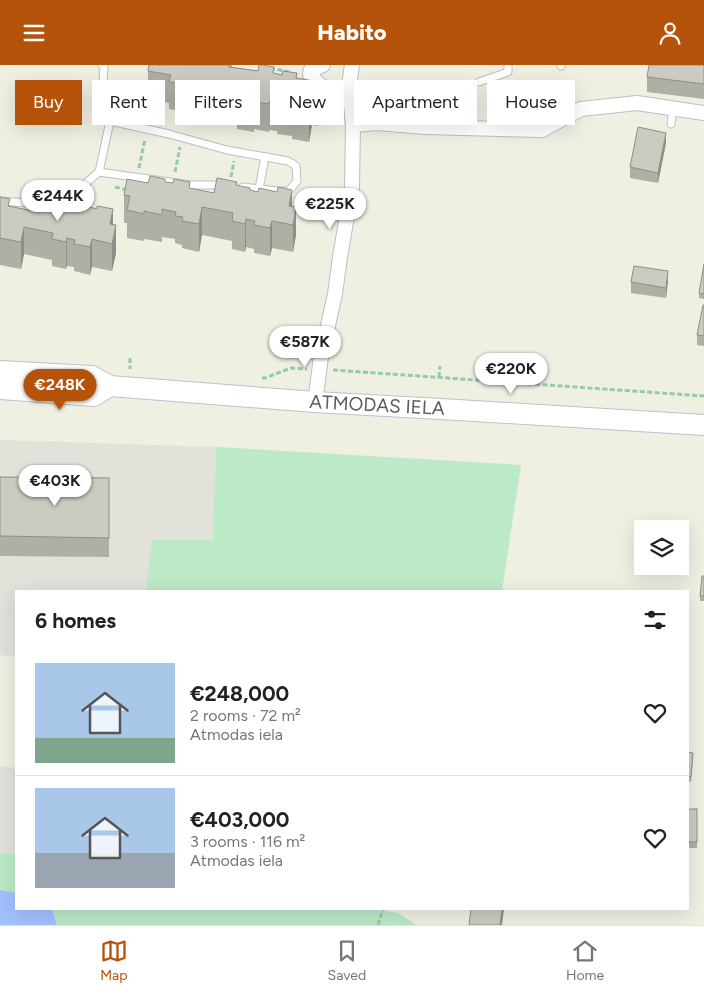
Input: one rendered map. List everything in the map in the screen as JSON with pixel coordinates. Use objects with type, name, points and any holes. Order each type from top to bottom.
[{"type":"main road","name":"ATMODAS IELA","points":[[0,371],[92,376],[110,386],[315,402],[704,425]]},
{"type":"main road","name":"ATMODAS IELA","points":[[0,389],[94,396],[110,386]]},
{"type":"street","points":[[323,65],[311,70],[310,74],[329,92],[350,98]]},
{"type":"street","points":[[315,402],[319,369],[335,294],[352,187],[353,125],[349,85],[352,65]]},
{"type":"street","points":[[353,125],[377,123],[425,127],[542,130],[581,109],[637,103],[704,113]]},
{"type":"lane","points":[[102,65],[104,66],[103,80]]},
{"type":"lane","points":[[479,82],[508,72],[508,65]]},
{"type":"lane","points":[[671,124],[673,109]]},
{"type":"lane","points":[[0,201],[42,204],[77,203],[87,182],[99,172],[109,125]]},
{"type":"lane","points":[[128,125],[236,151],[288,161],[296,166],[297,181],[289,191],[240,187]]},
{"type":"lane","points":[[259,189],[266,157]]},
{"type":"lane","points":[[99,172],[191,185],[230,185]]},
{"type":"path","points":[[266,67],[285,68],[298,74],[310,74]]},
{"type":"path","points":[[283,79],[285,68]]},
{"type":"path","points":[[137,178],[146,129]]},
{"type":"path","points":[[173,183],[181,137]]},
{"type":"path","points":[[230,185],[236,151]]},
{"type":"path","points":[[99,172],[116,188],[134,191]]},
{"type":"path","points":[[289,211],[304,212],[349,206]]},
{"type":"path","points":[[130,358],[130,369],[139,369]]},
{"type":"path","points":[[439,377],[440,366]]},
{"type":"path","points":[[255,378],[265,378],[291,368],[319,369],[704,396]]},
{"type":"path","points":[[378,925],[383,910]]},
{"type":"shaded area","points":[[0,440],[216,447],[213,540],[152,540],[146,590],[15,590],[15,657],[0,655]]},
{"type":"shaded area","points":[[0,766],[15,768],[15,855],[0,853]]},
{"type":"green space","points":[[216,447],[521,465],[502,590],[146,590],[152,540],[213,540]]},
{"type":"green space","points":[[0,853],[15,855],[15,893],[0,890]]},
{"type":"green space","points":[[52,910],[378,910],[398,913],[417,925],[57,925]]},
{"type":"water","points":[[0,890],[15,893],[15,910],[52,910],[57,925],[0,925]]},
{"type":"building","points":[[149,65],[229,65],[229,67],[258,71],[259,65],[263,65],[274,67],[273,73],[282,75],[283,71],[297,73],[296,78],[308,80],[270,80],[269,104],[260,103],[260,80],[175,80],[175,83],[169,82],[171,75],[148,71]]},
{"type":"building","points":[[649,65],[704,65],[704,84],[647,77]]},
{"type":"building","points":[[638,127],[666,133],[658,173],[630,167]]},
{"type":"building","points":[[150,176],[165,179],[165,182],[173,183],[174,179],[190,182],[189,188],[214,193],[217,178],[237,182],[236,185],[258,192],[259,188],[277,192],[278,187],[292,190],[289,206],[296,207],[293,225],[272,221],[270,228],[254,225],[255,221],[246,219],[245,224],[232,221],[233,213],[202,207],[199,224],[182,221],[183,217],[175,216],[176,212],[162,209],[162,215],[144,211],[144,214],[127,210],[130,196],[124,195],[127,179],[148,183]]},
{"type":"building","points":[[0,197],[10,199],[8,206],[38,212],[41,197],[72,206],[71,210],[79,211],[80,205],[97,209],[97,206],[113,209],[110,224],[116,225],[112,244],[92,239],[90,247],[74,244],[75,240],[67,238],[66,242],[52,239],[53,233],[24,227],[21,242],[0,238]]},
{"type":"building","points":[[704,264],[704,294],[699,293]]},
{"type":"building","points":[[634,266],[668,271],[666,288],[631,282]]},
{"type":"building","points":[[704,305],[704,336],[697,335]]},
{"type":"building","points":[[0,477],[109,478],[109,538],[0,536]]},
{"type":"building","points":[[702,576],[704,576],[704,596],[700,596]]},
{"type":"building","points":[[689,752],[693,753],[691,777],[689,776]]},
{"type":"building","points":[[689,809],[697,809],[697,842],[689,842]]},
{"type":"building","points":[[471,910],[502,910],[500,925],[469,925]]}]
